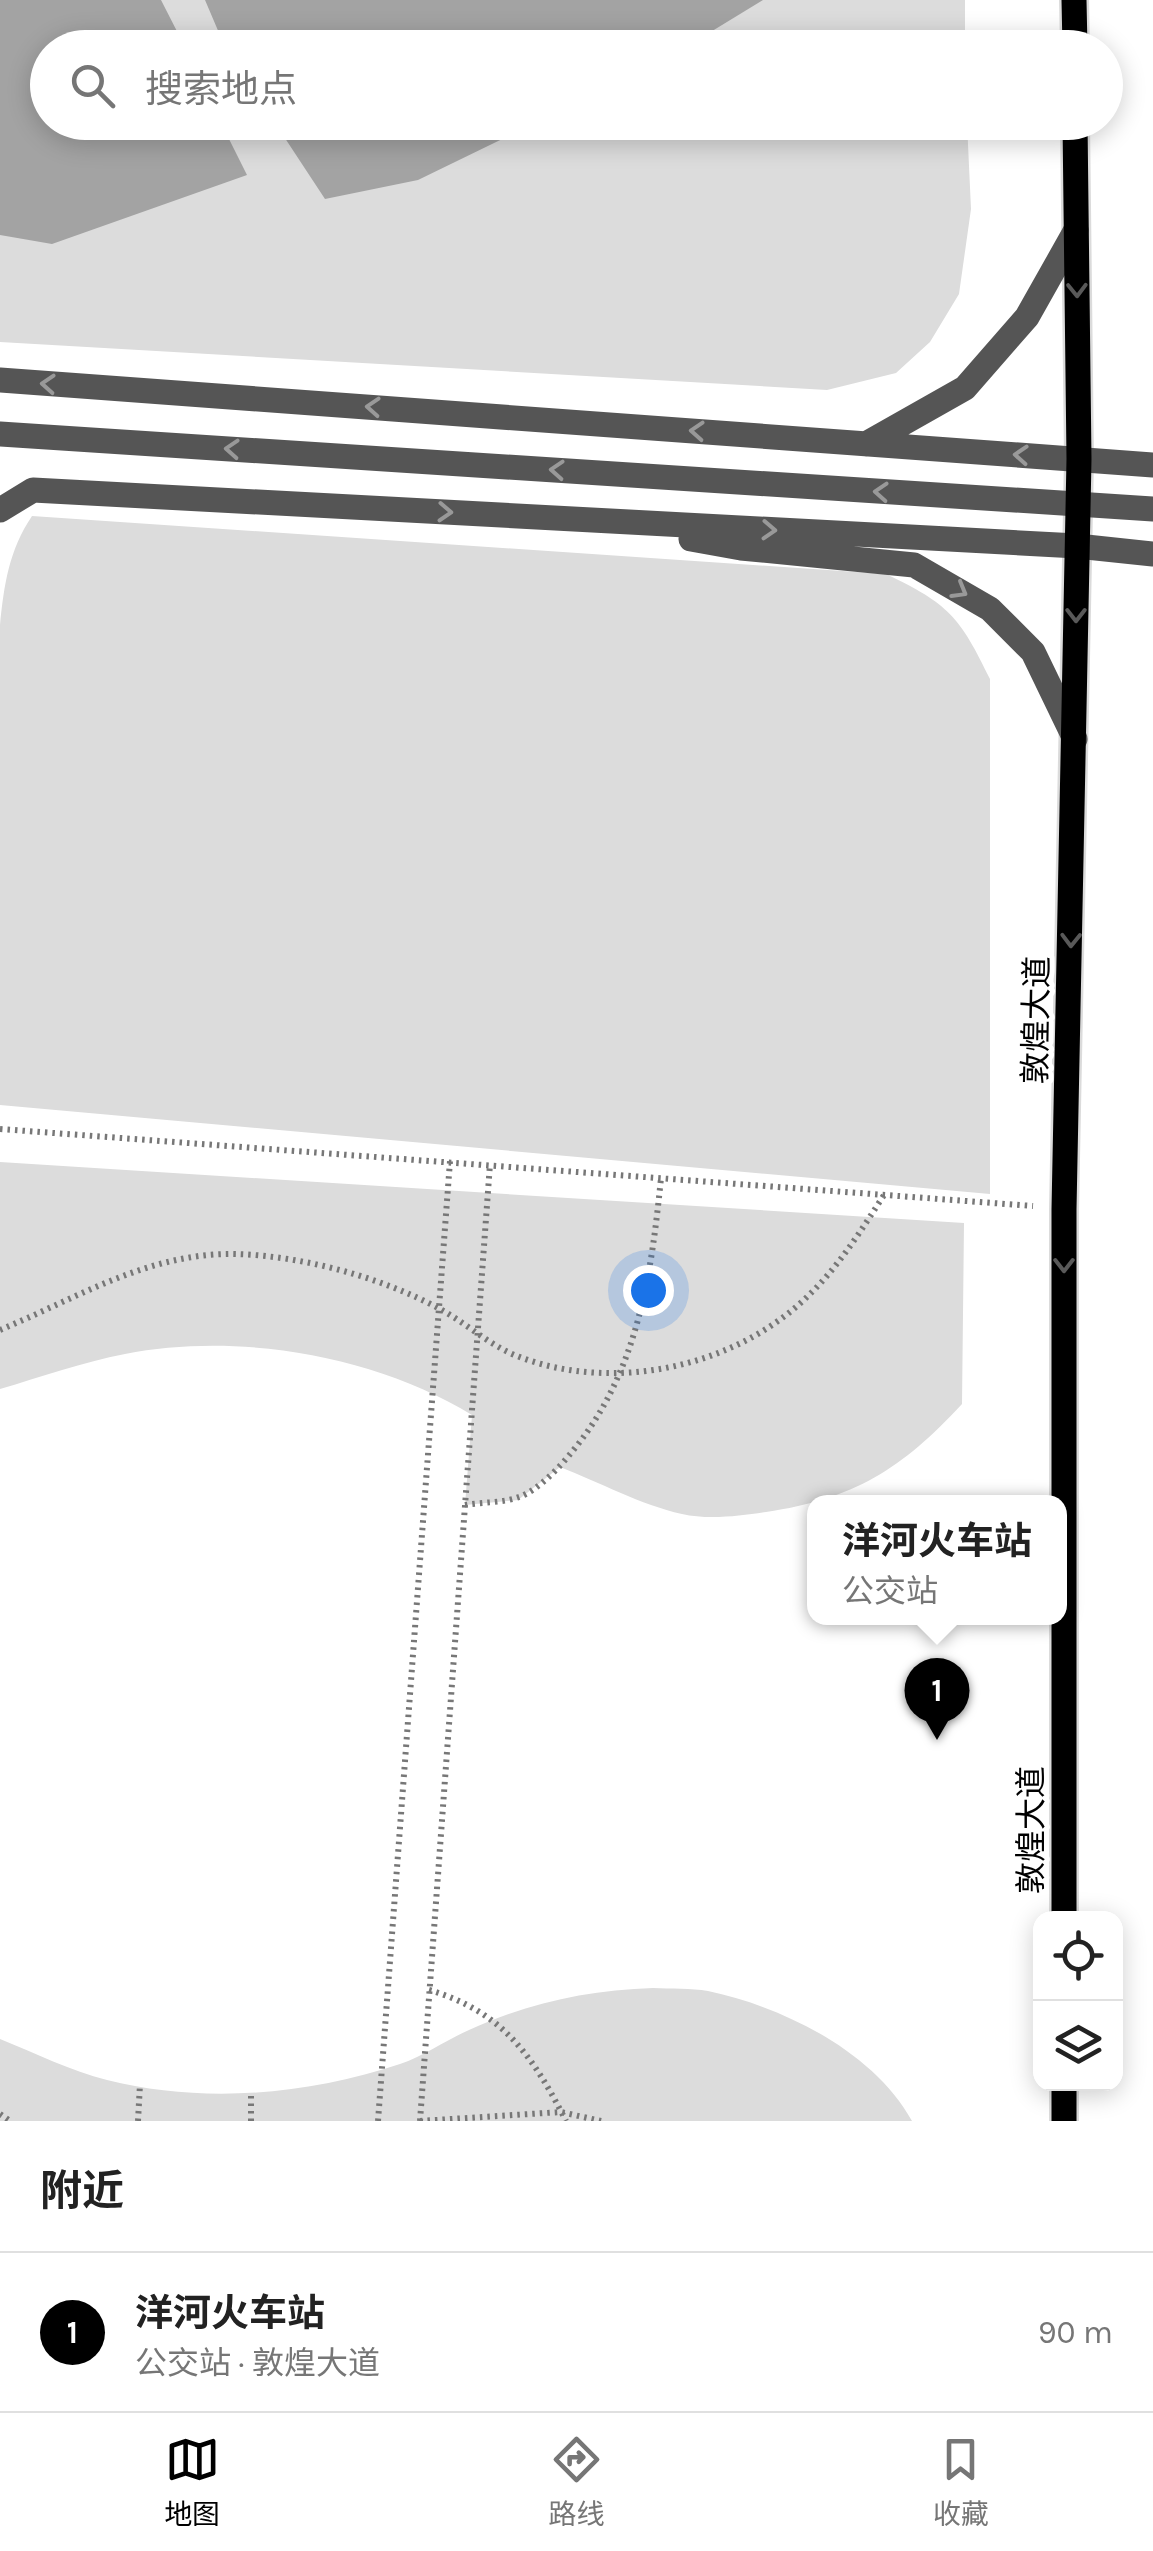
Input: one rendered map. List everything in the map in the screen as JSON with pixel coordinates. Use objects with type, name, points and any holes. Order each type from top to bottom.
[{"type":"main road","points":[[1074,0],[1075,30]]},
{"type":"main road","name":"敦煌大道","points":[[1064,1495],[1064,1208],[1079,459],[1076,140]]},
{"type":"main road","name":"敦煌大道","points":[[1064,1625],[1064,1911]]},
{"type":"main road","points":[[1064,2091],[1064,2121]]},
{"type":"lane","points":[[866,444],[965,388],[1027,317],[1076,230]]},
{"type":"lane","points":[[0,380],[1153,465]]},
{"type":"lane","points":[[0,434],[1153,509]]},
{"type":"lane","points":[[0,510],[33,490],[1076,546],[1153,554]]},
{"type":"lane","points":[[593,520],[741,548],[914,565],[990,609],[1032,652],[1076,742]]},
{"type":"path","points":[[0,1129],[1064,1208]]},
{"type":"path","points":[[378,2121],[450,1162]]},
{"type":"path","points":[[490,1164],[420,2121],[562,2112],[601,2121]]},
{"type":"path","points":[[465,1505],[521,1497],[560,1467],[598,1420],[638,1332],[653,1261],[660,1178]]},
{"type":"path","points":[[0,1330],[126,1273],[170,1259],[236,1254],[305,1263],[383,1285],[439,1308],[514,1355],[586,1372],[652,1372],[698,1359],[754,1336],[810,1295],[845,1255],[884,1195]]},
{"type":"path","points":[[429,1990],[466,2000],[495,2020],[540,2070],[566,2121]]},
{"type":"path","points":[[138,2121],[140,2084]]},
{"type":"path","points":[[251,2092],[251,2121]]},
{"type":"path","points":[[0,2114],[10,2121]]},
{"type":"shaded area","points":[[0,0],[965,0],[965,30],[30,30],[30,140],[968,140],[971,209],[959,294],[930,342],[896,373],[827,390],[0,342]]},
{"type":"shaded area","points":[[0,0],[161,0],[176,30],[30,30],[30,140],[230,140],[247,175],[52,244],[0,235]]},
{"type":"shaded area","points":[[205,0],[763,0],[714,30],[218,30]]},
{"type":"shaded area","points":[[286,140],[500,140],[418,180],[325,199]]},
{"type":"shaded area","points":[[32,516],[886,574],[925,594],[961,626],[990,679],[990,1194],[0,1105],[0,625],[9,568]]},
{"type":"shaded area","points":[[0,1162],[964,1223],[962,1404],[918,1446],[874,1478],[835,1495],[807,1495],[807,1504],[746,1515],[682,1514],[560,1467],[518,1500],[465,1505],[472,1415],[393,1377],[304,1354],[213,1346],[168,1348],[94,1361],[0,1389]]},
{"type":"shaded area","points":[[653,1988],[708,1991],[796,2021],[851,2054],[875,2074],[912,2121],[0,2121],[0,2039],[107,2080],[180,2092],[255,2093],[365,2075],[418,2057],[469,2030],[536,2005],[582,1995]]},
{"type":"place","name":"洋河火车站","points":[[937,1740]]}]
